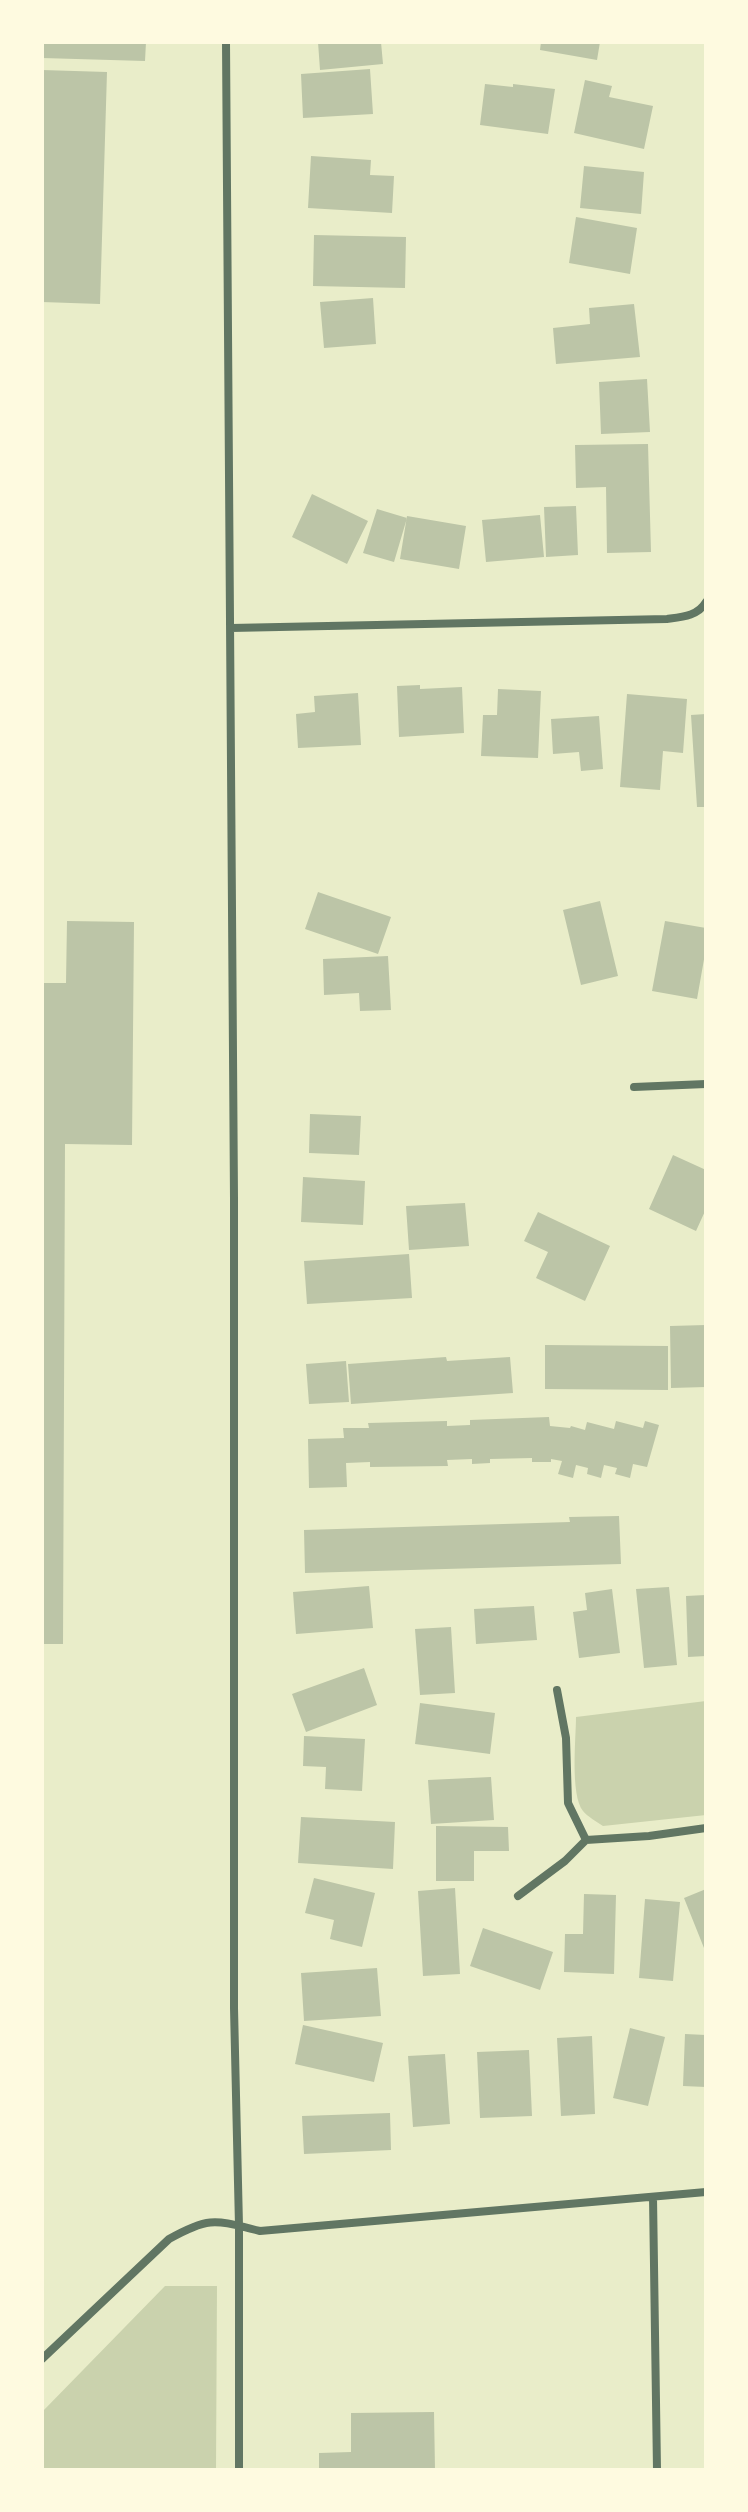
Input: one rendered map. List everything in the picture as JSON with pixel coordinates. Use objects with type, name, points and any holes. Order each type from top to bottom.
[{"type":"street","points":[[226,42],[239,2470]]},
{"type":"street","points":[[231,628],[667,619],[690,615],[706,602]]},
{"type":"street","points":[[634,1087],[706,1084]]},
{"type":"street","points":[[557,1690],[566,1738],[568,1803],[586,1840]]},
{"type":"street","points":[[518,1896],[565,1861],[586,1840],[706,1828]]},
{"type":"street","points":[[42,2359],[169,2239],[194,2225],[212,2220],[260,2231],[706,2192]]},
{"type":"street","points":[[653,2197],[657,2470]]},
{"type":"green space","points":[[706,1701],[706,1815],[603,1826],[583,1811],[575,1780],[576,1717]]},
{"type":"green space","points":[[165,2286],[217,2286],[216,2470],[42,2470],[42,2412]]},
{"type":"building","points":[[42,42],[146,42],[145,61],[42,58]]},
{"type":"building","points":[[318,42],[381,42],[383,64],[320,70]]},
{"type":"building","points":[[541,42],[600,42],[597,60],[540,50]]},
{"type":"building","points":[[370,69],[373,114],[303,118],[301,74]]},
{"type":"building","points":[[42,70],[107,72],[100,304],[42,302]]},
{"type":"building","points":[[585,80],[612,86],[609,97],[653,106],[644,149],[574,133]]},
{"type":"building","points":[[485,84],[555,89],[548,134],[480,125]]},
{"type":"building","points":[[311,156],[371,160],[370,175],[394,176],[392,213],[308,208]]},
{"type":"building","points":[[584,166],[644,172],[641,214],[580,208]]},
{"type":"building","points":[[576,217],[637,228],[630,274],[569,263]]},
{"type":"building","points":[[314,235],[406,237],[405,288],[313,286]]},
{"type":"building","points":[[373,298],[376,344],[324,348],[320,302]]},
{"type":"building","points":[[634,304],[640,357],[556,364],[553,328],[590,324],[589,308]]},
{"type":"building","points":[[647,379],[650,432],[601,434],[599,382]]},
{"type":"building","points":[[648,444],[651,552],[607,553],[606,487],[576,488],[575,445]]},
{"type":"building","points":[[312,494],[368,521],[347,564],[292,537]]},
{"type":"building","points":[[576,506],[578,555],[546,557],[544,507]]},
{"type":"building","points":[[377,509],[407,518],[394,562],[363,553]]},
{"type":"building","points":[[540,515],[544,557],[486,562],[482,520]]},
{"type":"building","points":[[407,516],[466,526],[459,569],[400,559]]},
{"type":"building","points":[[420,685],[420,689],[462,687],[464,733],[399,737],[397,686]]},
{"type":"building","points":[[498,689],[541,691],[538,758],[481,756],[483,715],[497,715]]},
{"type":"building","points":[[358,693],[361,745],[298,748],[296,714],[315,712],[314,696]]},
{"type":"building","points":[[627,694],[687,699],[683,753],[663,751],[660,790],[620,787]]},
{"type":"building","points":[[706,714],[706,807],[697,807],[691,715]]},
{"type":"building","points":[[599,716],[603,769],[581,771],[579,752],[553,754],[551,719]]},
{"type":"building","points":[[318,892],[391,917],[378,954],[305,929]]},
{"type":"building","points":[[600,901],[618,976],[581,985],[563,910]]},
{"type":"building","points":[[67,921],[134,922],[132,1145],[65,1144],[63,1644],[42,1644],[42,983],[66,983]]},
{"type":"building","points":[[665,921],[706,928],[706,948],[697,999],[652,991]]},
{"type":"building","points":[[388,956],[391,1010],[360,1011],[359,993],[324,995],[323,959]]},
{"type":"building","points":[[310,1114],[361,1116],[359,1155],[309,1153]]},
{"type":"building","points":[[673,1155],[706,1170],[706,1209],[696,1231],[649,1209]]},
{"type":"building","points":[[303,1177],[365,1181],[363,1225],[301,1222]]},
{"type":"building","points":[[465,1203],[469,1246],[409,1250],[406,1206]]},
{"type":"building","points":[[538,1212],[610,1246],[585,1301],[536,1278],[548,1252],[524,1241]]},
{"type":"building","points":[[409,1254],[412,1298],[307,1304],[304,1261]]},
{"type":"building","points":[[706,1325],[706,1387],[671,1388],[670,1326]]},
{"type":"building","points":[[545,1345],[668,1346],[668,1390],[545,1389]]},
{"type":"building","points":[[446,1357],[447,1361],[510,1357],[513,1393],[351,1404],[348,1364]]},
{"type":"building","points":[[346,1361],[349,1402],[309,1404],[306,1364]]},
{"type":"building","points":[[549,1417],[550,1426],[585,1430],[587,1422],[614,1429],[616,1421],[643,1428],[645,1421],[659,1425],[647,1467],[633,1464],[630,1478],[615,1474],[617,1468],[604,1465],[601,1478],[587,1474],[588,1468],[576,1465],[573,1478],[558,1474],[562,1461],[551,1459],[551,1462],[532,1462],[532,1458],[490,1459],[490,1463],[472,1464],[472,1459],[447,1460],[448,1466],[370,1467],[370,1462],[346,1463],[347,1487],[309,1488],[308,1439],[344,1438],[343,1428],[369,1428],[368,1423],[447,1421],[447,1426],[470,1425],[470,1420]]},
{"type":"building","points":[[619,1516],[621,1564],[305,1573],[304,1530],[570,1522],[569,1517]]},
{"type":"building","points":[[369,1586],[373,1628],[296,1634],[293,1592]]},
{"type":"building","points":[[669,1587],[677,1665],[644,1668],[636,1589]]},
{"type":"building","points":[[612,1589],[620,1653],[579,1658],[573,1612],[587,1610],[585,1593]]},
{"type":"building","points":[[706,1595],[706,1656],[688,1657],[686,1596]]},
{"type":"building","points":[[534,1606],[537,1640],[476,1644],[474,1609]]},
{"type":"building","points":[[451,1627],[455,1693],[420,1695],[415,1629]]},
{"type":"building","points":[[364,1668],[377,1705],[306,1732],[292,1694]]},
{"type":"building","points":[[420,1703],[495,1713],[490,1754],[415,1744]]},
{"type":"building","points":[[304,1736],[365,1739],[362,1791],[325,1789],[326,1767],[303,1766]]},
{"type":"building","points":[[491,1777],[494,1820],[431,1824],[428,1780]]},
{"type":"building","points":[[301,1817],[395,1822],[393,1869],[298,1863]]},
{"type":"building","points":[[436,1826],[508,1827],[509,1851],[474,1851],[474,1881],[436,1881]]},
{"type":"building","points":[[314,1878],[375,1893],[362,1947],[330,1939],[334,1920],[305,1913]]},
{"type":"building","points":[[455,1888],[460,1974],[423,1976],[418,1891]]},
{"type":"building","points":[[706,1889],[706,1953],[684,1898]]},
{"type":"building","points":[[584,1894],[616,1895],[614,1974],[564,1972],[565,1934],[583,1934]]},
{"type":"building","points":[[645,1899],[680,1902],[673,1981],[639,1978]]},
{"type":"building","points":[[483,1928],[553,1952],[540,1990],[470,1966]]},
{"type":"building","points":[[377,1968],[381,2016],[304,2021],[301,1973]]},
{"type":"building","points":[[303,2025],[383,2043],[374,2082],[295,2064]]},
{"type":"building","points":[[630,2028],[665,2037],[648,2106],[613,2098]]},
{"type":"building","points":[[685,2034],[706,2035],[706,2087],[683,2086]]},
{"type":"building","points":[[592,2036],[595,2114],[561,2116],[557,2038]]},
{"type":"building","points":[[529,2050],[532,2116],[480,2118],[477,2052]]},
{"type":"building","points":[[445,2054],[450,2124],[413,2127],[408,2056]]},
{"type":"building","points":[[390,2113],[391,2150],[304,2154],[302,2116]]},
{"type":"building","points":[[434,2412],[435,2470],[319,2470],[319,2453],[351,2452],[351,2413]]}]
